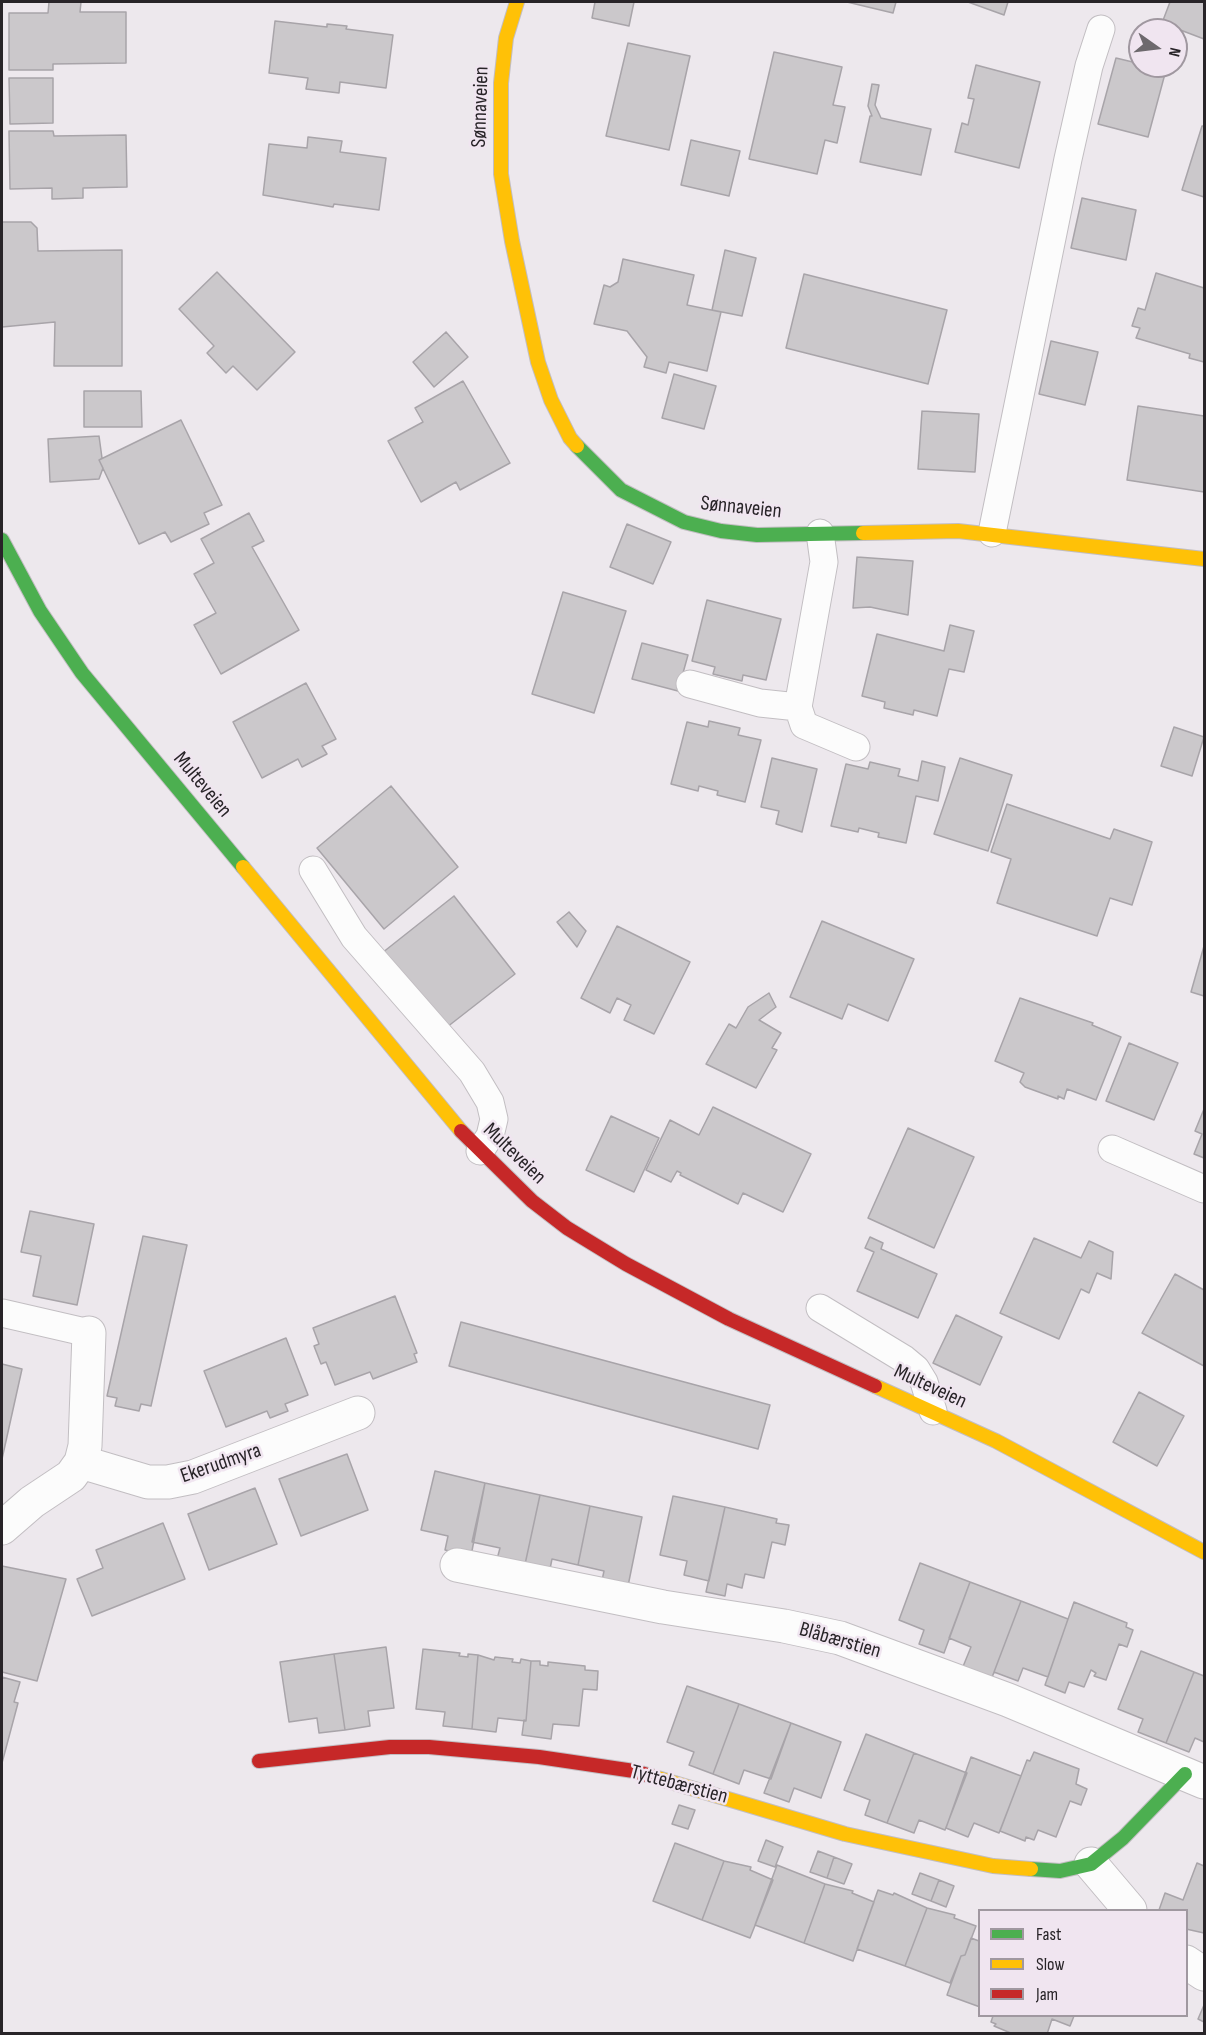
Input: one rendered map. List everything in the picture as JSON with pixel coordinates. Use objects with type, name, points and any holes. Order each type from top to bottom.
[{"type":"street","name":"Sønnaveien","points":[[517,2],[506,38],[501,83],[501,174],[512,241],[538,362],[551,400],[570,438],[594,466],[621,490],[684,522],[721,531],[757,535],[909,531],[992,533],[1204,560]]},
{"type":"street","name":"Multeveien","points":[[2,540],[40,610],[82,674],[378,1028],[439,1107],[532,1201],[567,1228],[626,1264],[729,1319],[996,1441],[1204,1552]]},
{"type":"street","points":[[2,1528],[17,1498],[71,1476],[81,1462],[85,1446],[89,1333]]},
{"type":"street","name":"Ekerudmyra","points":[[81,1462],[148,1482],[168,1482],[193,1477],[358,1413]]},
{"type":"street","name":"Blåbærstien","points":[[457,1565],[607,1596],[784,1626],[840,1638],[1008,1700],[1195,1778]]},
{"type":"street","name":"Tyttebærstien","points":[[259,1761],[390,1747],[429,1747],[528,1756],[634,1771],[845,1834],[993,1866],[1060,1871],[1091,1864],[1195,1778]]},
{"type":"street","points":[[1091,1864],[1128,1909]]},
{"type":"street","points":[[1188,1963],[1204,1974]]},
{"type":"lane","points":[[992,533],[1068,159],[1101,29]]},
{"type":"lane","points":[[820,533],[824,562],[798,707],[804,725],[856,747]]},
{"type":"lane","points":[[690,684],[760,703],[798,707]]},
{"type":"lane","points":[[313,870],[354,937],[472,1072],[490,1102],[494,1119],[490,1136],[480,1151]]},
{"type":"lane","points":[[1112,1149],[1204,1189]]},
{"type":"lane","points":[[820,1308],[904,1359],[916,1369],[924,1382],[933,1411]]},
{"type":"lane","points":[[2,1313],[89,1333]]},
{"type":"building","points":[[49,2],[81,2],[80,12],[126,12],[126,63],[53,64],[53,70],[9,70],[9,13],[48,13]]},
{"type":"building","points":[[595,2],[634,2],[629,26],[592,18]]},
{"type":"building","points":[[847,2],[896,2],[893,13]]},
{"type":"building","points":[[968,2],[1008,2],[1004,15]]},
{"type":"building","points":[[1170,2],[1204,2],[1204,39],[1188,33],[1188,18],[1164,18]]},
{"type":"building","points":[[275,21],[327,27],[327,24],[347,26],[346,29],[393,35],[386,88],[340,82],[339,93],[306,89],[308,78],[269,73]]},
{"type":"building","points":[[628,43],[690,56],[669,150],[606,136]]},
{"type":"building","points":[[774,52],[842,67],[833,105],[845,107],[837,143],[825,140],[817,174],[749,159]]},
{"type":"building","points":[[1116,58],[1128,61],[1128,78],[1164,78],[1148,137],[1098,124]]},
{"type":"building","points":[[976,65],[1040,82],[1019,168],[955,152],[962,123],[968,125],[974,99],[968,98]]},
{"type":"building","points":[[9,78],[53,78],[53,123],[10,124]]},
{"type":"building","points":[[872,84],[879,85],[875,105],[881,118],[931,129],[921,175],[860,162],[870,116],[872,116],[868,106]]},
{"type":"building","points":[[1202,126],[1204,126],[1204,197],[1182,190]]},
{"type":"building","points":[[9,131],[53,131],[54,136],[126,135],[127,187],[83,188],[83,198],[52,199],[52,188],[10,189]]},
{"type":"building","points":[[308,137],[342,141],[340,152],[386,158],[379,210],[334,204],[333,207],[263,195],[269,144],[307,148]]},
{"type":"building","points":[[691,140],[740,151],[729,196],[681,185]]},
{"type":"building","points":[[1082,198],[1136,210],[1126,260],[1071,248]]},
{"type":"building","points":[[2,222],[31,222],[37,228],[38,251],[122,250],[122,366],[54,366],[55,322],[2,327]]},
{"type":"building","points":[[725,250],[756,258],[742,316],[712,310]]},
{"type":"building","points":[[623,259],[694,275],[687,305],[721,312],[707,371],[669,362],[666,373],[644,367],[647,357],[627,331],[594,324],[604,285],[610,287],[618,282]]},
{"type":"building","points":[[217,272],[295,352],[257,390],[233,366],[226,373],[207,353],[214,346],[179,309]]},
{"type":"building","points":[[1156,273],[1204,288],[1204,362],[1189,358],[1190,354],[1136,338],[1140,328],[1132,326],[1138,308],[1145,310]]},
{"type":"building","points":[[804,274],[947,310],[928,384],[786,348]]},
{"type":"building","points":[[446,332],[468,357],[434,387],[413,362]]},
{"type":"building","points":[[1051,341],[1098,352],[1085,405],[1039,394]]},
{"type":"building","points":[[674,374],[716,386],[704,429],[662,418]]},
{"type":"building","points":[[463,381],[510,463],[460,490],[456,482],[421,502],[388,441],[423,422],[415,408]]},
{"type":"building","points":[[84,391],[141,391],[142,427],[84,427]]},
{"type":"building","points":[[1138,406],[1204,416],[1204,492],[1127,480]]},
{"type":"building","points":[[922,411],[979,414],[975,472],[918,469]]},
{"type":"building","points":[[181,420],[222,505],[204,513],[209,524],[171,542],[165,532],[139,544],[99,460]]},
{"type":"building","points":[[99,436],[102,458],[99,460],[103,468],[99,479],[50,482],[48,439]]},
{"type":"building","points":[[249,513],[264,541],[252,547],[299,630],[221,674],[194,625],[216,613],[194,574],[214,563],[201,539]]},
{"type":"building","points":[[627,524],[671,542],[653,584],[610,567]]},
{"type":"building","points":[[857,557],[913,561],[908,615],[870,607],[853,608]]},
{"type":"building","points":[[563,592],[626,611],[594,713],[532,694]]},
{"type":"building","points":[[707,600],[781,619],[766,680],[743,675],[742,681],[713,674],[715,667],[692,661]]},
{"type":"building","points":[[950,625],[974,631],[964,672],[949,669],[937,716],[914,710],[913,715],[884,708],[885,702],[862,696],[877,634],[944,651]]},
{"type":"building","points":[[642,643],[688,655],[678,691],[632,679]]},
{"type":"building","points":[[306,683],[336,739],[322,746],[327,754],[302,767],[298,759],[262,778],[233,722]]},
{"type":"building","points":[[709,721],[740,728],[738,735],[761,740],[745,802],[717,795],[718,791],[699,786],[698,791],[671,784],[687,722],[708,727]]},
{"type":"building","points":[[1174,727],[1204,737],[1192,776],[1161,766]]},
{"type":"building","points":[[772,758],[817,769],[802,832],[776,824],[779,811],[761,807]]},
{"type":"building","points":[[960,758],[1012,775],[988,851],[934,834]]},
{"type":"building","points":[[922,761],[945,767],[938,801],[916,796],[906,843],[878,837],[879,833],[859,828],[858,832],[831,826],[846,764],[868,769],[870,762],[900,769],[898,776],[918,781]]},
{"type":"building","points":[[391,786],[458,867],[384,929],[317,848]]},
{"type":"building","points":[[1007,804],[1110,839],[1114,829],[1152,842],[1132,905],[1110,898],[1097,936],[997,903],[1011,859],[991,852]]},
{"type":"building","points":[[454,896],[515,974],[442,1031],[382,953]]},
{"type":"building","points":[[569,912],[586,931],[577,947],[557,922]]},
{"type":"building","points":[[822,921],[914,959],[888,1021],[848,1004],[842,1019],[790,997]]},
{"type":"building","points":[[617,926],[690,962],[654,1034],[624,1020],[631,1005],[617,998],[610,1013],[581,998]]},
{"type":"building","points":[[1204,946],[1204,996],[1191,992]]},
{"type":"building","points":[[769,993],[776,1007],[759,1020],[781,1033],[772,1048],[777,1050],[756,1088],[706,1064],[729,1024],[736,1028],[748,1007]]},
{"type":"building","points":[[1020,998],[1093,1023],[1092,1025],[1121,1037],[1096,1100],[1067,1089],[1064,1099],[1058,1096],[1058,1099],[1025,1087],[1020,1082],[1024,1073],[995,1061]]},
{"type":"building","points":[[1129,1043],[1178,1063],[1154,1120],[1106,1101]]},
{"type":"building","points":[[713,1107],[811,1154],[783,1212],[743,1193],[738,1204],[680,1175],[681,1173],[677,1171],[671,1182],[646,1170],[670,1120],[699,1135]]},
{"type":"building","points":[[1204,1109],[1204,1158],[1194,1154],[1202,1134],[1195,1131]]},
{"type":"building","points":[[611,1116],[659,1138],[634,1192],[586,1170]]},
{"type":"building","points":[[908,1128],[974,1157],[934,1248],[868,1218]]},
{"type":"building","points":[[30,1211],[94,1224],[77,1305],[33,1296],[41,1256],[21,1252]]},
{"type":"building","points":[[143,1236],[187,1245],[151,1406],[141,1404],[139,1411],[115,1406],[117,1398],[107,1396]]},
{"type":"building","points":[[870,1237],[883,1243],[881,1249],[937,1274],[918,1318],[857,1291],[874,1252],[865,1248]]},
{"type":"building","points":[[1034,1238],[1081,1258],[1089,1241],[1113,1252],[1111,1279],[1097,1273],[1089,1293],[1081,1289],[1059,1339],[1000,1313]]},
{"type":"building","points":[[1175,1274],[1204,1290],[1204,1366],[1142,1333]]},
{"type":"building","points":[[395,1296],[417,1353],[414,1354],[417,1362],[373,1379],[370,1372],[335,1385],[326,1362],[321,1364],[314,1346],[319,1344],[313,1328]]},
{"type":"building","points":[[956,1315],[1002,1337],[980,1385],[933,1363]]},
{"type":"building","points":[[461,1322],[770,1405],[758,1449],[449,1366]]},
{"type":"building","points":[[286,1338],[308,1395],[285,1404],[288,1411],[270,1418],[267,1411],[226,1427],[204,1371]]},
{"type":"building","points":[[2,1364],[22,1369],[2,1459]]},
{"type":"building","points":[[1139,1392],[1184,1416],[1157,1466],[1113,1442]]},
{"type":"building","points":[[347,1454],[368,1510],[301,1536],[279,1479]]},
{"type":"building","points":[[435,1471],[485,1483],[471,1556],[445,1550],[448,1536],[421,1530]]},
{"type":"building","points":[[485,1483],[540,1495],[524,1569],[496,1563],[500,1548],[472,1542]]},
{"type":"building","points":[[255,1488],[277,1544],[209,1570],[188,1514]]},
{"type":"building","points":[[540,1495],[590,1506],[578,1565],[552,1559],[549,1574],[524,1569]]},
{"type":"building","points":[[673,1496],[725,1507],[709,1581],[684,1575],[687,1561],[660,1555]]},
{"type":"building","points":[[590,1506],[642,1517],[627,1591],[601,1585],[604,1571],[578,1565]]},
{"type":"building","points":[[725,1507],[777,1519],[776,1523],[789,1525],[785,1545],[772,1542],[764,1578],[745,1574],[742,1588],[727,1584],[725,1596],[706,1592]]},
{"type":"building","points":[[163,1523],[185,1579],[92,1616],[77,1579],[103,1568],[96,1550]]},
{"type":"building","points":[[920,1563],[970,1582],[944,1653],[919,1644],[924,1630],[899,1620]]},
{"type":"building","points":[[2,1566],[66,1579],[37,1681],[2,1672]]},
{"type":"building","points":[[970,1582],[1021,1601],[991,1680],[962,1669],[971,1647],[949,1638]]},
{"type":"building","points":[[1021,1601],[1068,1619],[1048,1677],[1023,1668],[1018,1681],[994,1672]]},
{"type":"building","points":[[1074,1602],[1127,1623],[1126,1627],[1133,1630],[1127,1647],[1119,1644],[1106,1680],[1094,1676],[1096,1673],[1091,1670],[1084,1687],[1069,1682],[1065,1693],[1045,1685]]},
{"type":"building","points":[[386,1647],[394,1708],[368,1711],[370,1726],[345,1730],[334,1654]]},
{"type":"building","points":[[423,1649],[460,1653],[459,1656],[468,1657],[468,1654],[478,1655],[472,1729],[443,1726],[445,1712],[416,1709]]},
{"type":"building","points":[[1141,1651],[1194,1672],[1166,1743],[1138,1732],[1143,1719],[1118,1709]]},
{"type":"building","points":[[334,1654],[345,1730],[319,1733],[317,1718],[289,1722],[280,1662]]},
{"type":"building","points":[[478,1655],[494,1660],[495,1657],[513,1659],[512,1662],[520,1663],[521,1659],[531,1661],[526,1721],[498,1718],[496,1732],[472,1729]]},
{"type":"building","points":[[531,1661],[540,1661],[540,1665],[548,1666],[548,1662],[585,1666],[585,1670],[598,1671],[597,1690],[583,1689],[579,1726],[553,1724],[551,1739],[522,1735],[524,1720],[526,1721]]},
{"type":"building","points":[[1194,1672],[1204,1676],[1204,1742],[1195,1738],[1189,1752],[1166,1743]]},
{"type":"building","points":[[2,1677],[20,1682],[14,1702],[18,1703],[2,1763]]},
{"type":"building","points":[[687,1686],[739,1704],[713,1774],[689,1765],[694,1752],[667,1742]]},
{"type":"building","points":[[739,1704],[791,1723],[771,1779],[744,1770],[739,1784],[713,1774]]},
{"type":"building","points":[[791,1723],[841,1742],[821,1798],[794,1788],[789,1802],[764,1793]]},
{"type":"building","points":[[866,1734],[914,1753],[887,1823],[865,1815],[870,1800],[844,1790]]},
{"type":"building","points":[[1034,1752],[1079,1769],[1076,1784],[1087,1789],[1081,1805],[1070,1801],[1056,1837],[1038,1830],[1034,1840],[1026,1837],[1025,1841],[1000,1831],[1027,1760],[1030,1761]]},
{"type":"building","points":[[914,1753],[967,1773],[945,1830],[919,1820],[914,1833],[887,1823]]},
{"type":"building","points":[[971,1757],[1021,1776],[999,1833],[974,1823],[968,1837],[946,1828]]},
{"type":"building","points":[[679,1805],[695,1810],[688,1829],[672,1824]]},
{"type":"building","points":[[766,1840],[783,1847],[775,1867],[758,1861]]},
{"type":"building","points":[[675,1843],[724,1861],[702,1920],[653,1901]]},
{"type":"building","points":[[818,1851],[834,1857],[827,1878],[810,1872]]},
{"type":"building","points":[[834,1857],[852,1864],[844,1884],[827,1878]]},
{"type":"building","points":[[724,1861],[751,1867],[750,1870],[773,1880],[750,1938],[702,1920]]},
{"type":"building","points":[[1197,1863],[1204,1866],[1204,1933],[1188,1929],[1188,1909],[1159,1909],[1165,1893],[1183,1900]]},
{"type":"building","points":[[777,1865],[825,1884],[804,1943],[755,1925]]},
{"type":"building","points":[[920,1873],[939,1880],[931,1901],[912,1894]]},
{"type":"building","points":[[939,1880],[954,1886],[946,1907],[931,1901]]},
{"type":"building","points":[[825,1884],[853,1891],[852,1893],[874,1902],[853,1961],[804,1943]]},
{"type":"building","points":[[878,1890],[893,1895],[894,1893],[927,1908],[905,1966],[857,1949]]},
{"type":"building","points":[[927,1908],[955,1915],[954,1918],[976,1926],[965,1955],[961,1956],[950,1983],[905,1966]]},
{"type":"building","points":[[971,1938],[978,1941],[978,2006],[947,1995],[961,1956],[965,1955]]},
{"type":"building","points":[[1204,2005],[1204,2022],[1198,2019]]},
{"type":"building","points":[[993,2017],[1074,2017],[1070,2026],[1052,2019],[1047,2034],[1013,2034],[994,2026],[996,2024],[991,2022]]},
{"type":"traffic: fast","points":[[577,446],[621,490],[684,522],[721,531],[757,535],[863,533]]},
{"type":"traffic: fast","points":[[2,540],[40,611],[82,673],[243,867]]},
{"type":"traffic: fast","points":[[1031,1869],[1060,1871],[1091,1864],[1123,1838],[1185,1774]]},
{"type":"traffic: slow","points":[[517,2],[506,38],[501,83],[501,174],[512,241],[538,362],[551,400],[570,438],[577,446]]},
{"type":"traffic: slow","points":[[863,533],[958,531],[1204,559]]},
{"type":"traffic: slow","points":[[243,867],[461,1131]]},
{"type":"traffic: slow","points":[[875,1386],[996,1441],[1204,1552]]},
{"type":"traffic: slow","points":[[654,1777],[845,1834],[993,1866],[1031,1869]]},
{"type":"traffic: jam","points":[[461,1131],[532,1201],[567,1228],[626,1264],[729,1319],[875,1386]]},
{"type":"traffic: jam","points":[[259,1761],[390,1747],[429,1747],[539,1757],[634,1771],[654,1777]]}]
